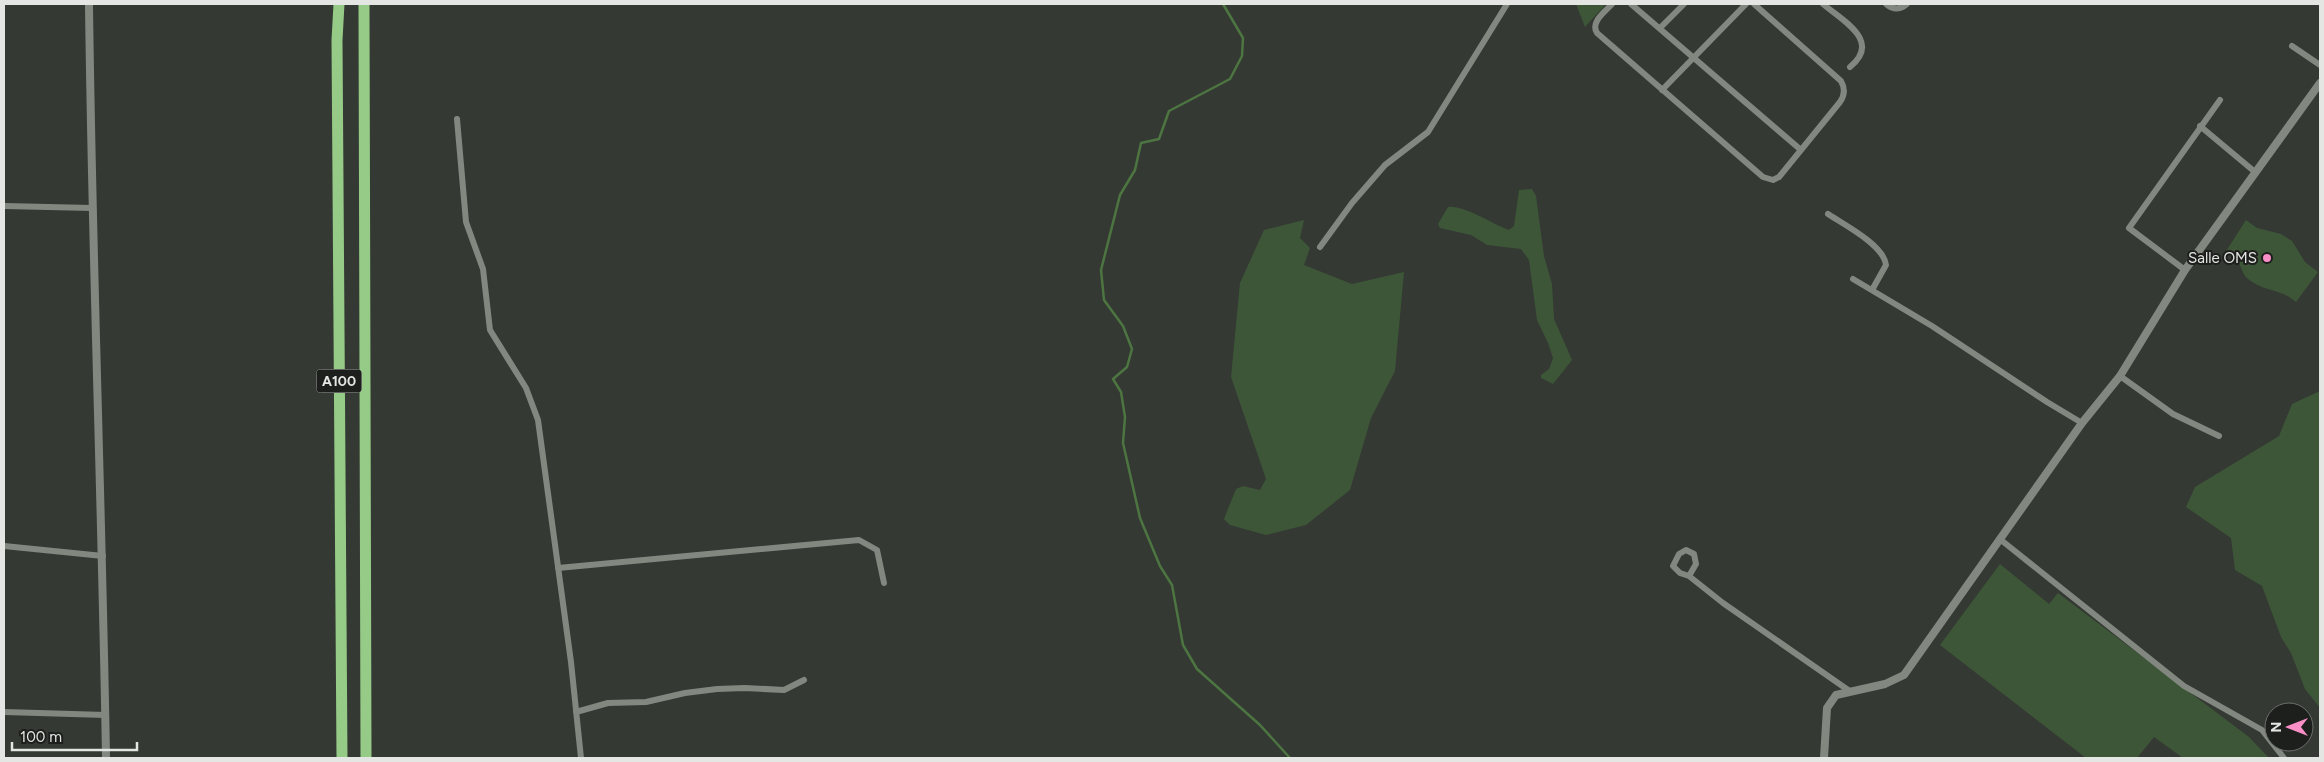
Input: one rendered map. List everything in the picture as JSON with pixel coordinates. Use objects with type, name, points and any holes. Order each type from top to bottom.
[{"type":"highway","name":"A100","points":[[338,4],[342,758]]},
{"type":"highway","name":"A100","points":[[364,4],[366,758]]},
{"type":"highway","points":[[363,74],[370,4]]},
{"type":"street","points":[[89,4],[92,208],[103,556],[106,758]]},
{"type":"street","points":[[1320,248],[1352,202],[1385,165],[1428,132],[1507,4]]},
{"type":"street","points":[[1612,4],[1595,22],[1595,31],[1766,179],[1773,180],[1779,177],[1843,99],[1844,88],[1842,81],[1754,4]]},
{"type":"street","points":[[1631,4],[1801,150]]},
{"type":"street","points":[[1660,28],[1684,4]]},
{"type":"street","points":[[1662,90],[1746,4]]},
{"type":"street","points":[[1823,4],[1860,37],[1863,46],[1862,53],[1858,60],[1850,67]]},
{"type":"street","points":[[1886,4],[1895,9],[1907,4]]},
{"type":"street","points":[[2292,46],[2320,65]]},
{"type":"street","points":[[1824,758],[1824,728],[1827,708],[1836,695],[1885,684],[1904,675],[2082,423],[2120,376],[2185,270],[2320,83]]},
{"type":"street","points":[[2185,270],[2129,228],[2220,100]]},
{"type":"street","points":[[457,119],[466,222],[483,269],[490,330],[526,388],[538,420],[581,758]]},
{"type":"street","points":[[2200,126],[2255,172]]},
{"type":"street","points":[[4,206],[92,208]]},
{"type":"street","points":[[1828,214],[1858,233],[1881,252],[1886,265],[1872,290]]},
{"type":"street","points":[[1853,279],[1932,326],[2082,423]]},
{"type":"street","points":[[2120,376],[2173,414],[2218,436]]},
{"type":"street","points":[[558,568],[859,540],[877,550],[884,583]]},
{"type":"street","points":[[2001,540],[2184,686],[2262,730],[2284,758]]},
{"type":"street","points":[[4,546],[103,556]]},
{"type":"street","points":[[1689,576],[1722,603],[1851,692]]},
{"type":"street","points":[[576,712],[608,703],[646,702],[684,693],[717,689],[784,690],[804,680]]},
{"type":"street","points":[[4,712],[106,715]]},
{"type":"green space","points":[[1576,4],[1606,4],[1585,27]]},
{"type":"green space","points":[[1532,189],[1536,196],[1544,256],[1552,284],[1554,319],[1572,360],[1553,384],[1541,378],[1541,375],[1549,369],[1553,358],[1537,320],[1529,260],[1521,249],[1487,245],[1471,235],[1440,228],[1438,224],[1448,207],[1455,207],[1509,230],[1514,226],[1519,190]]},
{"type":"green space","points":[[1304,220],[1300,238],[1310,248],[1304,265],[1352,284],[1404,272],[1395,371],[1371,418],[1350,490],[1306,525],[1266,535],[1230,525],[1224,519],[1236,489],[1243,486],[1260,490],[1266,479],[1231,377],[1240,283],[1264,230]]},
{"type":"green space","name":"Salle OMS","points":[[2246,220],[2257,228],[2281,234],[2292,241],[2305,262],[2318,272],[2296,302],[2286,295],[2260,286],[2250,280],[2245,276],[2238,262],[2225,253]]},
{"type":"green space","points":[[2320,391],[2320,708],[2305,689],[2291,653],[2281,637],[2262,586],[2235,570],[2231,538],[2186,507],[2195,487],[2279,436],[2292,404]]},
{"type":"green space","points":[[2000,564],[2049,604],[2058,593],[2249,737],[2269,758],[2183,758],[2154,737],[2137,758],[2086,758],[1940,645]]},
{"type":"waterway","points":[[1223,4],[1243,38],[1242,56],[1230,79],[1169,111],[1159,139],[1141,143],[1135,170],[1120,195],[1101,270],[1104,300],[1123,326],[1132,349],[1127,367],[1113,379],[1121,392],[1125,417],[1123,443],[1140,518],[1160,566],[1172,585],[1183,645],[1197,669],[1260,725],[1290,758]]},
{"type":"place","name":"Salle OMS","points":[[2267,258]]}]
